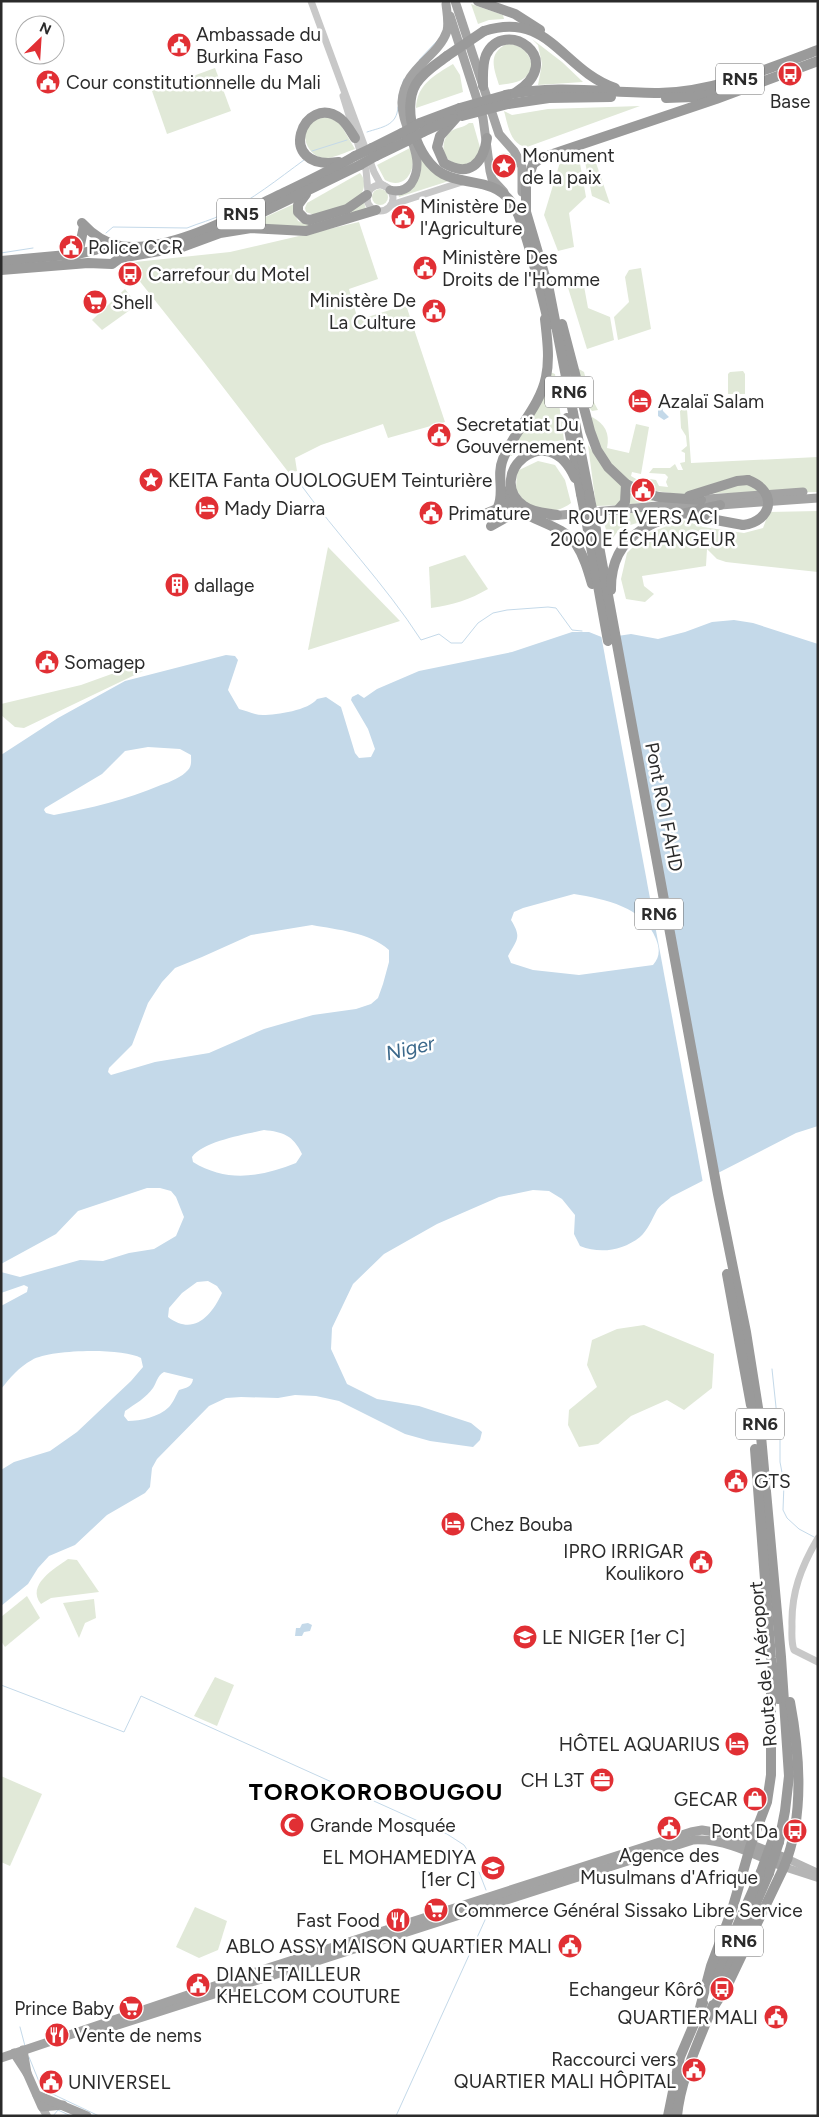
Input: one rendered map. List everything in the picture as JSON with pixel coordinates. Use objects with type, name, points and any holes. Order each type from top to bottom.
[{"type":"highway","points":[[478,1],[507,11],[527,21],[543,32],[584,72],[596,80],[628,92]]},
{"type":"highway","points":[[510,200],[491,186],[446,175],[430,164],[420,148],[410,115],[410,100],[417,83],[422,77],[447,56],[484,31],[500,26],[520,27],[532,30],[557,47]]},
{"type":"highway","points":[[483,86],[483,66],[485,56],[490,48],[497,43],[516,40],[526,44],[533,52],[536,61],[533,76],[509,98]]},
{"type":"highway","name":"RN5","points":[[1,261],[78,254],[110,245],[140,246],[159,244],[221,223],[422,128],[509,98],[568,90],[659,93],[684,90],[737,80],[818,50]]},
{"type":"highway","name":"RN5","points":[[509,98],[694,97],[734,90],[818,61]]},
{"type":"highway","points":[[526,212],[526,185],[533,164],[541,158],[716,99],[734,90]]},
{"type":"highway","points":[[354,161],[327,163],[313,161],[306,156],[301,147],[300,132],[310,118],[318,114],[330,114],[342,120],[355,138]]},
{"type":"highway","points":[[459,114],[440,136],[437,147],[444,163],[458,170],[473,167],[483,157],[487,138]]},
{"type":"highway","name":"RN5","points":[[1,270],[112,264],[120,258],[182,247],[220,233],[310,190],[354,161]]},
{"type":"highway","points":[[310,190],[298,205],[298,212],[305,219],[310,220],[347,209],[368,194]]},
{"type":"highway","name":"RN6","points":[[510,200],[521,223],[551,333],[590,519],[609,628]]},
{"type":"highway","points":[[220,233],[251,228],[306,230],[376,210]]},
{"type":"highway","name":"RN6","points":[[526,212],[549,290],[584,494]]},
{"type":"highway","points":[[78,254],[83,224],[93,234],[121,252],[120,258]]},
{"type":"highway","points":[[105,263],[99,254],[110,245]]},
{"type":"highway","points":[[549,290],[555,299],[590,431],[597,450],[604,460],[626,484],[659,497],[702,500]]},
{"type":"highway","points":[[498,508],[502,496],[499,477],[502,460],[540,394],[546,376],[547,337],[543,300]]},
{"type":"highway","points":[[557,516],[533,511],[516,499],[511,479],[521,458],[530,452],[548,451],[557,454],[571,470],[584,494]]},
{"type":"highway","points":[[604,460],[634,485],[650,492],[688,496],[737,480],[748,480],[757,483],[765,489],[768,498],[764,515],[744,526],[702,516],[678,515]]},
{"type":"highway","points":[[618,510],[626,502],[626,484]]},
{"type":"highway","points":[[502,490],[512,505],[523,513],[560,531],[576,544],[609,628]]},
{"type":"highway","points":[[609,628],[611,588],[618,555],[625,544],[641,528],[678,515],[720,504]]},
{"type":"highway","points":[[487,513],[512,505]]},
{"type":"highway","points":[[490,526],[507,517],[523,513]]},
{"type":"highway","name":"Route de l'Aéroport","points":[[609,628],[714,1194],[753,1418],[789,1776],[785,1811],[776,1841],[743,1931],[687,2068],[678,2099],[676,2116]]},
{"type":"highway","points":[[700,2008],[711,1966],[732,1910],[750,1848],[767,1802],[771,1775],[776,1658]]},
{"type":"highway","points":[[711,2011],[728,1984],[786,1863],[796,1824],[798,1766],[794,1724],[776,1658]]},
{"type":"highway","points":[[714,1831],[746,1836],[752,1832],[760,1821]]},
{"type":"highway","name":"Route de l'Aéroport","points":[[668,2116],[680,2057],[700,2008],[765,1872]]},
{"type":"main road","points":[[449,2],[483,86],[499,134],[503,141],[514,151],[522,166],[521,189],[526,212]]},
{"type":"main road","points":[[449,2],[483,118],[492,179],[510,200]]},
{"type":"main road","points":[[388,188],[402,190],[410,184],[415,176],[416,157],[403,113],[404,89],[412,74],[439,44],[447,31],[449,2]]},
{"type":"main road","points":[[523,513],[557,516],[752,495],[818,492]]},
{"type":"main road","points":[[678,504],[720,504],[818,498]]},
{"type":"main road","points":[[1,2064],[20,2054],[268,1968],[691,1832],[702,1830],[714,1831],[818,1878]]},
{"type":"main road","points":[[1,2058],[20,2054],[693,1840],[712,1840],[750,1848]]},
{"type":"main road","points":[[786,1863],[818,1873]]},
{"type":"main road","points":[[20,2054],[47,2116]]},
{"type":"main road","points":[[37,2095],[87,2116]]},
{"type":"main road","points":[[42,2106],[63,2105]]},
{"type":"street","points":[[311,1],[341,86],[377,178],[388,188],[393,199],[391,205]]},
{"type":"street","points":[[341,86],[344,105],[366,170],[369,204],[376,210],[385,210],[391,205],[452,184],[473,181]]},
{"type":"street","points":[[368,194],[375,186],[388,188]]},
{"type":"street","points":[[818,1538],[802,1568],[795,1588],[792,1607],[793,1646],[796,1652],[818,1662]]},
{"type":"green space","points":[[471,4],[503,15],[504,19],[489,20],[478,24]]},
{"type":"green space","points":[[532,39],[562,62],[583,82],[538,85],[542,64],[538,45]]},
{"type":"green space","points":[[507,44],[520,47],[525,51],[529,56],[531,68],[529,74],[523,79],[499,85],[494,67],[494,57]]},
{"type":"green space","points":[[453,64],[460,75],[463,92],[416,108],[423,86],[434,76]]},
{"type":"green space","points":[[215,68],[231,111],[167,134],[152,91]]},
{"type":"green space","points":[[640,106],[527,147],[521,145],[513,138],[504,111],[512,115],[548,109]]},
{"type":"green space","points":[[327,117],[339,122],[355,149],[328,158],[314,154],[306,144],[306,130],[315,120]]},
{"type":"green space","points":[[473,123],[481,151],[478,158],[462,166],[447,158],[444,152],[444,145],[450,132]]},
{"type":"green space","points":[[410,148],[413,162],[409,175],[405,180],[399,182],[393,183],[385,180],[377,165]]},
{"type":"green space","points":[[418,148],[452,180],[399,197],[398,194],[408,190]]},
{"type":"green space","points":[[578,152],[586,197],[569,213],[574,247],[558,251],[544,215],[561,159]]},
{"type":"green space","points":[[505,153],[510,154],[516,160],[516,170],[510,176],[505,177],[500,176],[494,170],[493,165],[494,160],[500,154]]},
{"type":"green space","points":[[593,154],[610,204],[592,196],[584,157]]},
{"type":"green space","points":[[360,173],[364,184],[363,191],[357,201],[314,215],[306,212],[307,203]]},
{"type":"green space","points":[[380,189],[386,191],[388,197],[386,203],[380,205],[374,203],[372,197],[374,191]]},
{"type":"green space","points":[[364,202],[366,209],[309,228],[248,225],[294,204],[294,212],[298,221],[303,223]]},
{"type":"green space","points":[[359,222],[378,279],[349,289],[358,320],[406,305],[445,422],[388,438],[383,424],[321,445],[295,458],[297,471],[289,473],[130,269],[135,262],[230,252]]},
{"type":"green space","points":[[641,268],[651,329],[618,340],[614,317],[629,302],[625,277],[629,270]]},
{"type":"green space","points":[[578,273],[582,275],[588,308],[610,317],[614,340],[587,349],[565,278]]},
{"type":"green space","points":[[125,289],[137,305],[102,330],[92,320]]},
{"type":"green space","points":[[579,369],[584,372],[590,395],[598,410],[592,411],[587,405]]},
{"type":"green space","points":[[548,371],[555,374],[564,440],[531,445],[511,456],[508,452]]},
{"type":"green space","points":[[743,371],[745,374],[745,394],[728,394],[728,374],[730,372]]},
{"type":"green space","points":[[685,407],[687,409],[691,463],[818,457],[818,492],[678,494],[648,490],[647,486],[650,479],[656,480],[659,486],[668,487],[666,482],[668,477],[665,474],[649,473],[653,468],[670,468],[675,464],[678,470],[683,470],[680,463],[685,462],[685,453],[681,451],[687,446],[686,436],[681,428],[680,411]]},
{"type":"green space","points":[[592,417],[606,429],[608,438],[607,448],[629,453],[636,424],[649,427],[641,474],[632,472],[631,476],[643,483],[642,487],[623,477],[609,461],[589,422]]},
{"type":"green space","points":[[588,445],[609,474],[654,501],[596,506]]},
{"type":"green space","points":[[538,461],[555,465],[565,480],[571,503],[557,510],[546,512],[531,508],[525,502],[516,489],[517,471]]},
{"type":"green space","points":[[669,508],[668,514],[620,528],[610,542],[602,517]]},
{"type":"green space","points":[[818,511],[818,572],[726,562],[717,559],[707,549],[706,566],[642,576],[644,586],[654,594],[645,602],[626,599],[621,579],[627,553],[646,534],[683,520],[703,527],[744,533],[763,528],[769,512]]},
{"type":"green space","points":[[328,547],[400,621],[308,650]]},
{"type":"green space","points":[[465,555],[488,589],[461,602],[431,608],[429,567]]},
{"type":"green space","points":[[131,667],[143,671],[24,728],[15,727],[1,715],[1,704],[81,685]]},
{"type":"green space","points":[[644,1325],[714,1354],[712,1388],[684,1410],[667,1400],[631,1416],[598,1444],[579,1447],[568,1425],[569,1410],[597,1387],[587,1365],[592,1340],[617,1329]]},
{"type":"green space","points":[[68,1559],[77,1560],[99,1592],[51,1598],[41,1604],[37,1597],[39,1584],[49,1573]]},
{"type":"green space","points":[[27,1596],[40,1618],[5,1647],[1,1641],[1,1617]]},
{"type":"green space","points":[[94,1599],[96,1618],[85,1623],[79,1638],[63,1603]]},
{"type":"green space","points":[[215,1677],[234,1685],[217,1726],[194,1716]]},
{"type":"green space","points":[[1,1776],[42,1794],[10,1866],[1,1862]]},
{"type":"green space","points":[[195,1907],[227,1921],[218,1950],[199,1958],[176,1947]]},
{"type":"water","points":[[661,404],[663,411],[669,417],[664,420],[658,416],[658,409]]},
{"type":"water","name":"Niger","points":[[734,620],[753,623],[818,644],[818,1126],[796,1133],[671,1197],[658,1208],[648,1228],[640,1237],[618,1248],[595,1250],[580,1246],[574,1234],[575,1215],[562,1199],[549,1191],[533,1190],[499,1197],[437,1224],[384,1254],[353,1284],[332,1328],[331,1349],[347,1384],[377,1399],[419,1406],[471,1423],[482,1432],[480,1440],[473,1447],[430,1441],[405,1434],[339,1401],[316,1396],[226,1398],[209,1406],[157,1459],[152,1468],[150,1487],[145,1493],[107,1515],[75,1545],[49,1556],[38,1568],[28,1584],[1,1606],[1,1470],[14,1462],[50,1451],[77,1432],[131,1381],[143,1367],[141,1358],[104,1351],[70,1352],[41,1356],[27,1363],[1,1389],[1,1306],[27,1292],[28,1287],[24,1285],[1,1293],[1,1272],[20,1277],[80,1260],[103,1261],[129,1253],[154,1249],[176,1236],[184,1217],[176,1197],[171,1191],[160,1188],[147,1188],[78,1211],[56,1234],[1,1264],[1,755],[58,718],[125,681],[226,655],[235,656],[238,660],[228,690],[239,709],[260,715],[276,714],[300,709],[317,699],[326,697],[341,707],[355,753],[359,758],[371,757],[375,749],[368,729],[351,700],[352,697],[358,694],[364,698],[377,689],[419,671],[512,652],[572,632],[589,632],[604,638],[631,634],[658,639],[712,622]],"holes":[[[148,747],[180,749],[191,755],[191,765],[185,773],[176,779],[135,795],[54,815],[46,813],[45,808],[102,774],[125,751]],[[574,894],[610,902],[622,906],[642,919],[656,939],[659,950],[658,956],[653,965],[579,975],[533,970],[511,963],[508,956],[517,938],[511,920],[514,912]],[[312,925],[363,935],[389,950],[389,962],[383,984],[378,998],[371,1004],[356,1009],[313,1015],[264,1029],[209,1053],[155,1062],[111,1075],[108,1072],[109,1068],[132,1045],[148,1003],[162,982],[175,968],[251,935]],[[264,1130],[277,1132],[291,1139],[302,1154],[296,1163],[283,1168],[244,1176],[219,1173],[193,1162],[192,1157],[198,1151],[225,1139]],[[208,1281],[217,1286],[222,1293],[218,1302],[207,1316],[193,1324],[185,1325],[168,1317],[169,1308],[182,1293],[197,1282]],[[164,1372],[193,1379],[190,1385],[179,1390],[172,1403],[165,1410],[149,1418],[128,1421],[124,1416],[125,1411],[147,1395]]]},
{"type":"water","points":[[308,1623],[312,1625],[310,1631],[304,1632],[302,1636],[295,1636],[296,1628],[300,1628],[302,1624]]},
{"type":"pier","points":[[618,633],[719,1175],[703,1183],[601,635]]},
{"type":"waterway","points":[[419,60],[437,41]]},
{"type":"waterway","points":[[399,96],[404,79]]},
{"type":"waterway","points":[[367,132],[392,122],[398,107]]},
{"type":"waterway","points":[[312,151],[347,140]]},
{"type":"waterway","points":[[106,233],[113,227],[187,228],[210,220],[265,189],[304,160]]},
{"type":"waterway","points":[[1,253],[33,248]]},
{"type":"waterway","points":[[298,481],[377,579],[421,640],[439,634],[451,643],[462,643],[478,623],[493,613],[548,607],[556,608],[572,630],[582,631]]},
{"type":"waterway","points":[[772,1369],[778,1426]]},
{"type":"waterway","points":[[780,1431],[780,1462],[784,1483],[783,1510],[787,1518],[799,1529],[814,1537]]},
{"type":"waterway","points":[[1,1685],[124,1732],[141,1696],[447,1834],[464,1845],[475,1862]]},
{"type":"waterway","points":[[479,1872],[486,1890]]},
{"type":"waterway","points":[[396,2116],[490,1909]]},
{"type":"waterway","points":[[20,2027],[25,2046]]},
{"type":"waterway","points":[[29,2057],[42,2089],[99,2116]]},
{"type":"waterway","points":[[53,2116],[58,2110],[71,2116]]},
{"type":"place","name":"Ambassade du Burkina Faso","points":[[179,45]]},
{"type":"place","name":"Base","points":[[790,74]]},
{"type":"place","name":"Cour constitutionnelle du Mali","points":[[48,82]]},
{"type":"place","name":"Monument de la paix","points":[[504,166]]},
{"type":"place","name":"Ministère De l'Agriculture","points":[[403,217]]},
{"type":"place","name":"Police CCR","points":[[71,247]]},
{"type":"place","name":"Ministère Des Droits de l'Homme","points":[[425,268]]},
{"type":"place","name":"Carrefour du Motel","points":[[130,274]]},
{"type":"place","name":"Shell","points":[[95,302]]},
{"type":"place","name":"Ministère De La Culture","points":[[434,311]]},
{"type":"place","name":"Azalaï Salam","points":[[640,401]]},
{"type":"place","name":"Secretatiat Du Gouvernement","points":[[439,435]]},
{"type":"place","name":"KEITA Fanta OUOLOGUEM Teinturière","points":[[151,480]]},
{"type":"place","name":"ROUTE VERS ACI 2000 E ÉCHANGEUR","points":[[643,490]]},
{"type":"place","name":"Mady Diarra","points":[[207,508]]},
{"type":"place","name":"Primature","points":[[431,513]]},
{"type":"place","name":"dallage","points":[[177,585]]},
{"type":"place","name":"Somagep","points":[[47,662]]},
{"type":"place","name":"GTS","points":[[736,1481]]},
{"type":"place","name":"Chez Bouba","points":[[453,1524]]},
{"type":"place","name":"IPRO IRRIGAR Koulikoro","points":[[701,1562]]},
{"type":"place","name":"LE NIGER [1er C]","points":[[525,1637]]},
{"type":"place","name":"HÔTEL AQUARIUS","points":[[737,1744]]},
{"type":"place","name":"CH L3T","points":[[602,1780]]},
{"type":"place","name":"GECAR","points":[[755,1799]]},
{"type":"place","name":"Grande Mosquée","points":[[292,1825]]},
{"type":"place","name":"Agence des Musulmans d'Afrique","points":[[669,1828]]},
{"type":"place","name":"Pont Da","points":[[795,1831]]},
{"type":"place","name":"EL MOHAMEDIYA [1er C]","points":[[493,1868]]},
{"type":"place","name":"Commerce Général Sissako Libre Service","points":[[436,1910]]},
{"type":"place","name":"Fast Food","points":[[398,1920]]},
{"type":"place","name":"ABLO ASSY MAISON QUARTIER MALI","points":[[570,1946]]},
{"type":"place","name":"DIANE TAILLEUR KHELCOM COUTURE","points":[[198,1985]]},
{"type":"place","name":"Echangeur Kôrô","points":[[722,1989]]},
{"type":"place","name":"Prince Baby","points":[[131,2008]]},
{"type":"place","name":"QUARTIER MALI","points":[[776,2017]]},
{"type":"place","name":"Vente de nems","points":[[57,2035]]},
{"type":"place","name":"Raccourci vers QUARTIER MALI HÔPITAL","points":[[694,2070]]},
{"type":"place","name":"UNIVERSEL","points":[[51,2082]]},
{"type":"district","name":"TOROKOROBOUGOU","points":[[376,1791]]}]
